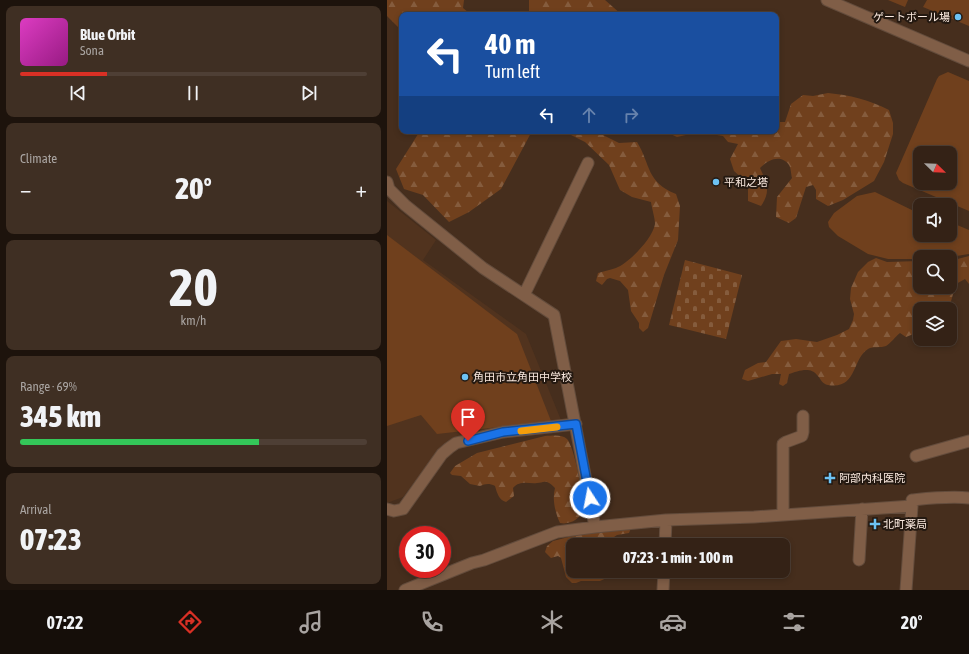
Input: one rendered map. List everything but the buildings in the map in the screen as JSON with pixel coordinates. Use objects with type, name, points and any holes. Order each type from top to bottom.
[{"type":"street","points":[[827,0],[969,61]]},
{"type":"street","points":[[524,295],[588,163]]},
{"type":"street","points":[[387,182],[389,189],[405,205],[483,268],[554,315],[595,527]]},
{"type":"street","points":[[783,515],[783,444],[802,436],[803,416]]},
{"type":"street","points":[[387,509],[394,511],[403,509],[442,454],[456,444],[503,432],[576,424]]},
{"type":"street","points":[[916,456],[969,441]]},
{"type":"street","points":[[912,500],[938,497],[969,498]]},
{"type":"street","points":[[405,590],[472,563],[484,560],[557,532],[666,520],[783,515],[911,506],[906,590]]},
{"type":"street","points":[[859,560],[862,510]]},
{"type":"street","points":[[665,538],[666,520]]},
{"type":"street","points":[[663,590],[664,578]]},
{"type":"shaded area","name":"角田市立角田中学校","points":[[387,201],[436,240],[423,260],[526,334],[561,420],[452,440],[429,463],[403,497],[387,503]]},
{"type":"green space","points":[[387,0],[464,0],[463,8],[468,12],[399,12],[399,28],[387,16]]},
{"type":"green space","points":[[529,0],[605,0],[619,12],[529,12]]},
{"type":"green space","points":[[888,0],[908,0],[905,7]]},
{"type":"green space","name":"ゲートボール場","points":[[927,0],[969,0],[969,26],[923,7]]},
{"type":"green space","points":[[948,72],[969,81],[969,211],[957,206],[957,198],[938,198],[920,190],[957,190],[957,146],[913,146],[913,187],[899,180],[896,173],[939,76]]},
{"type":"green space","points":[[828,93],[844,95],[874,103],[889,110],[893,123],[893,134],[884,162],[874,181],[843,200],[828,206],[816,199],[816,190],[813,185],[806,187],[796,218],[789,223],[776,217],[777,197],[792,178],[790,166],[782,159],[774,159],[760,168],[765,178],[767,187],[766,196],[761,206],[748,201],[748,190],[743,179],[734,171],[730,159],[738,144],[728,142],[723,136],[711,134],[779,134],[779,122],[785,122],[791,104],[803,95],[813,96]]},
{"type":"green space","points":[[418,134],[530,134],[501,189],[469,212],[449,222],[423,195],[404,189],[396,169]]},
{"type":"green space","points":[[556,134],[601,134],[619,143],[637,142],[654,178],[659,184],[676,194],[680,206],[678,240],[664,275],[648,328],[643,332],[639,328],[639,323],[631,311],[628,290],[620,281],[610,278],[607,279],[602,285],[596,281],[598,273],[614,269],[634,256],[650,236],[655,224],[651,202],[632,197],[620,190],[609,165],[585,142],[571,135]]},
{"type":"green space","points":[[670,134],[690,134],[677,137]]},
{"type":"green space","points":[[875,192],[913,211],[913,242],[957,242],[957,225],[969,230],[969,254],[957,256],[957,250],[913,250],[913,259],[888,259],[868,254],[838,236],[829,227],[828,222],[834,213],[857,196]]},
{"type":"green space","name":"角田市立角田中学校","points":[[387,235],[517,334],[551,421],[437,434],[421,415],[387,426]]},
{"type":"green space","points":[[969,256],[969,284],[965,279],[957,283],[957,259]]},
{"type":"green space","points":[[876,258],[887,262],[913,261],[913,294],[953,294],[951,302],[913,302],[913,334],[906,337],[900,333],[886,346],[868,349],[859,360],[853,373],[844,383],[828,385],[823,382],[814,372],[808,370],[789,374],[787,383],[783,386],[779,384],[781,374],[772,374],[748,381],[742,379],[745,370],[758,363],[766,362],[781,341],[796,339],[817,342],[849,329],[854,314],[850,299],[851,288],[858,272],[868,262]]},
{"type":"green space","points":[[685,260],[742,275],[726,339],[669,325]]},
{"type":"green space","points":[[545,436],[565,437],[573,451],[584,509],[580,516],[571,522],[560,523],[555,506],[555,488],[548,482],[519,484],[513,488],[514,496],[506,502],[500,498],[495,486],[489,484],[480,486],[470,484],[461,476],[452,475],[450,473],[455,466],[477,453]]},
{"type":"green space","points":[[631,528],[629,533],[617,535],[614,538],[566,538],[566,577],[561,558],[558,556],[551,558],[545,552],[547,546],[553,541],[600,529]]},
{"type":"green space","points":[[567,578],[606,578],[600,581],[581,581],[572,583]]},
{"type":"slow traffic","points":[[521,431],[557,427]]},
{"type":"place","name":"ゲートボール場","points":[[958,17]]},
{"type":"place","name":"平和之塔","points":[[716,182]]},
{"type":"place","name":"角田市立角田中学校","points":[[465,377]]},
{"type":"place","name":"阿部内科医院","points":[[830,478]]},
{"type":"place","name":"北町薬局","points":[[875,524]]},
{"type":"route","points":[[468,441],[503,432],[576,424],[590,498]]}]
